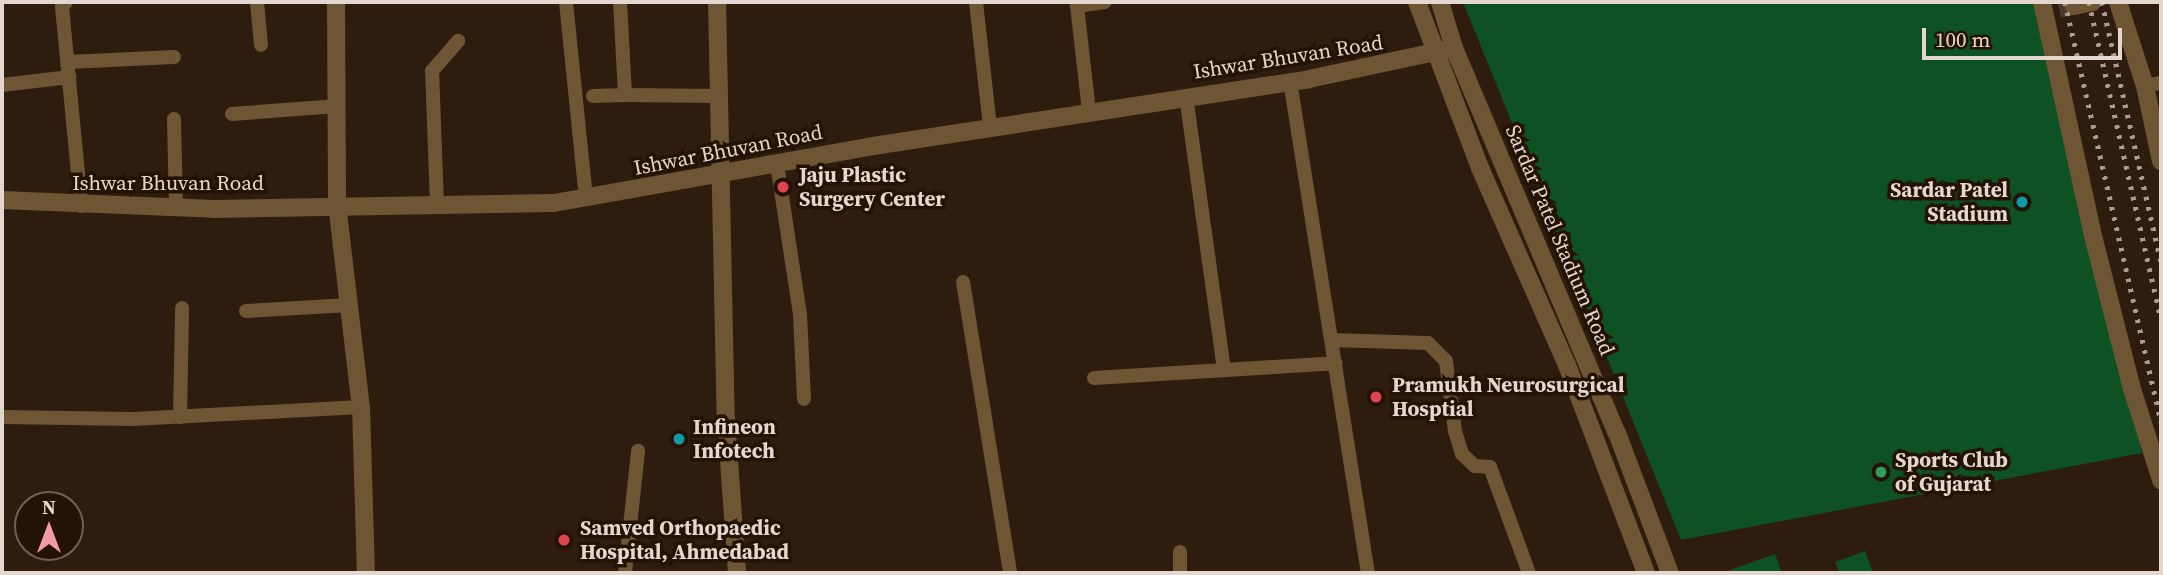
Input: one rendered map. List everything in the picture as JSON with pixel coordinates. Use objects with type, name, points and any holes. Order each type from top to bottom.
[{"type":"street","points":[[66,2],[81,206]]},
{"type":"street","points":[[257,2],[261,45]]},
{"type":"street","points":[[336,2],[337,204],[361,407],[366,573]]},
{"type":"street","points":[[566,2],[586,198]]},
{"type":"street","points":[[620,2],[625,95]]},
{"type":"street","points":[[717,2],[724,176],[726,419],[737,573]]},
{"type":"street","points":[[976,2],[990,127]]},
{"type":"street","points":[[1089,111],[1077,4],[1105,2]]},
{"type":"street","name":"Sardar Patel Stadium Road","points":[[1417,2],[1436,55],[1608,470],[1646,573]]},
{"type":"street","name":"Sardar Patel Stadium Road","points":[[1440,2],[1454,48],[1630,463],[1665,572]]},
{"type":"street","points":[[2093,2],[2055,7],[2092,232],[2132,389],[2161,480]]},
{"type":"street","points":[[2118,2],[2153,84],[2161,161]]},
{"type":"street","points":[[437,205],[432,71],[458,41]]},
{"type":"street","name":"Ishwar Bhuvan Road","points":[[2,200],[176,209],[337,204],[437,205],[586,198],[724,176],[777,164],[990,127],[1290,81],[1436,55],[1454,48]]},
{"type":"street","points":[[2,85],[69,70],[174,57]]},
{"type":"street","points":[[1290,81],[1368,573]]},
{"type":"street","points":[[593,96],[720,96]]},
{"type":"street","points":[[1186,96],[1224,370]]},
{"type":"street","points":[[232,114],[337,106]]},
{"type":"street","points":[[174,119],[176,209]]},
{"type":"street","points":[[777,164],[800,314],[804,398]]},
{"type":"street","points":[[963,282],[1010,573]]},
{"type":"street","points":[[246,311],[349,305]]},
{"type":"street","points":[[180,417],[182,308]]},
{"type":"street","points":[[1332,340],[1428,343],[1446,361],[1455,431],[1462,454],[1475,466],[1490,467],[1529,573]]},
{"type":"street","points":[[1094,377],[1336,363]]},
{"type":"street","points":[[2,417],[180,417],[361,407]]},
{"type":"street","points":[[625,573],[638,451]]},
{"type":"street","points":[[1608,470],[1630,463]]},
{"type":"street","points":[[1180,552],[1180,573]]},
{"type":"green space","points":[[1463,2],[2036,2],[2142,453],[1681,540]]},
{"type":"green space","points":[[1865,551],[1873,573],[1840,573],[1835,562]]},
{"type":"green space","points":[[1775,554],[1782,573],[1727,571]]},
{"type":"tunnel","points":[[2059,9],[2074,6]]},
{"type":"railway","points":[[2065,2],[2161,422]]},
{"type":"railway","points":[[2089,2],[2161,318]]},
{"type":"railway","points":[[2102,2],[2161,261]]},
{"type":"place","name":"Jaju Plastic Surgery Center","points":[[783,187]]},
{"type":"place","name":"Sardar Patel Stadium","points":[[2022,202]]},
{"type":"place","name":"Pramukh Neurosurgical Hosptial","points":[[1376,397]]},
{"type":"place","name":"Infineon Infotech","points":[[679,439]]},
{"type":"place","name":"Sports Club of Gujarat","points":[[1881,472]]},
{"type":"place","name":"Samved Orthopaedic Hospital, Ahmedabad","points":[[564,540]]}]
